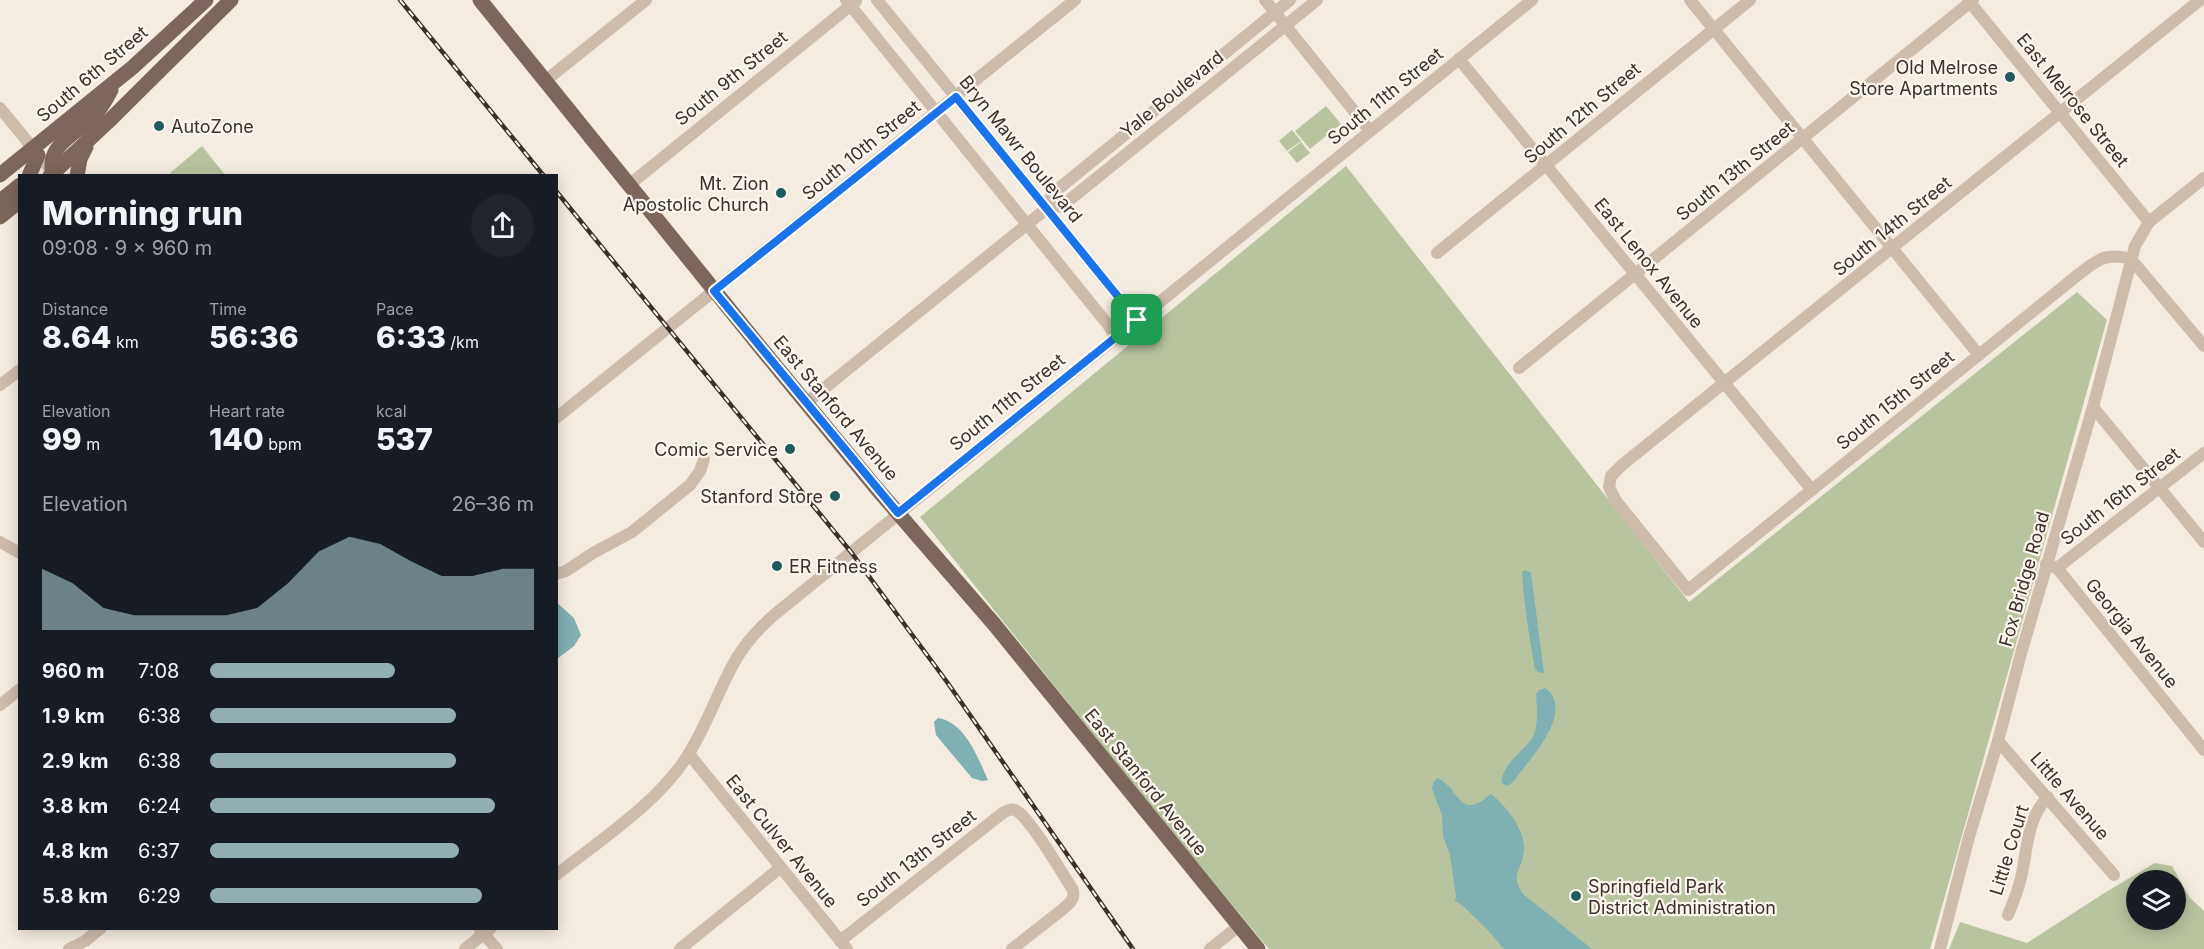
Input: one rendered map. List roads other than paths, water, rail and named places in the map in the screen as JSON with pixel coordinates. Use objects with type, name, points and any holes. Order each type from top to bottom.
[{"type":"main road","name":"South 6th Street","points":[[0,175],[35,152],[206,0]]},
{"type":"main road","points":[[54,174],[231,0]]},
{"type":"main road","name":"East Stanford Avenue","points":[[480,0],[714,291],[898,513],[994,624],[1258,949]]},
{"type":"main road","points":[[53,174],[52,163],[57,148],[93,117],[105,103],[115,82]]},
{"type":"main road","points":[[77,174],[80,159],[88,142]]},
{"type":"main road","points":[[30,174],[35,152]]},
{"type":"main road","points":[[0,201],[18,187]]},
{"type":"main road","points":[[0,217],[18,203]]},
{"type":"main road","points":[[0,229],[18,216]]},
{"type":"street","points":[[546,81],[646,0]]},
{"type":"street","name":"Bryn Mawr Boulevard","points":[[877,0],[1137,320]]},
{"type":"street","name":"South 10th Street","points":[[558,416],[1075,0]]},
{"type":"street","points":[[1265,0],[1370,130]]},
{"type":"street","name":"Yale Boulevard","points":[[806,403],[1046,208],[1052,194],[1290,0]]},
{"type":"street","name":"Yale Boulevard","points":[[1046,208],[1062,206],[1317,0]]},
{"type":"street","name":"South 11th Street","points":[[558,873],[653,797],[671,778],[689,754],[735,661],[757,631],[774,615],[1532,0]]},
{"type":"street","points":[[1690,0],[1979,355]]},
{"type":"street","name":"South 12th Street","points":[[1437,253],[1750,0]]},
{"type":"street","name":"South 14th Street","points":[[1688,591],[1616,501],[1609,481],[1611,476],[2200,0]]},
{"type":"street","name":"East Melrose Street","points":[[1970,1],[2149,222]]},
{"type":"street","name":"South 13th Street","points":[[1519,368],[1970,1]]},
{"type":"street","points":[[851,2],[1116,337]]},
{"type":"street","name":"South 9th Street","points":[[629,185],[851,2]]},
{"type":"street","name":"East Lenox Avenue","points":[[1459,59],[1812,490]]},
{"type":"street","points":[[0,108],[52,174]]},
{"type":"street","points":[[2149,222],[2204,178]]},
{"type":"street","name":"Fox Bridge Road","points":[[1940,949],[1969,837],[2052,566],[2135,246],[2149,222]]},
{"type":"street","name":"South 15th Street","points":[[1688,591],[2091,265],[2109,256],[2131,260]]},
{"type":"street","points":[[2131,260],[2204,346]]},
{"type":"street","points":[[0,385],[18,372]]},
{"type":"street","points":[[2093,407],[2204,542]]},
{"type":"street","name":"South 16th Street","points":[[2052,566],[2204,453]]},
{"type":"street","points":[[558,573],[566,571],[632,532],[690,485],[700,471],[704,459]]},
{"type":"street","points":[[0,542],[18,551]]},
{"type":"street","name":"Georgia Avenue","points":[[2052,566],[2204,750]]},
{"type":"street","points":[[0,705],[18,691]]},
{"type":"street","name":"Little Avenue","points":[[1998,741],[2114,875]]},
{"type":"street","name":"East Culver Avenue","points":[[689,754],[844,945]]},
{"type":"street","name":"Little Court","points":[[2008,915],[2021,878],[2031,829],[2041,804],[2048,797]]},
{"type":"street","name":"South 13th Street","points":[[844,945],[1004,812],[1011,809],[1017,811],[1030,825],[1073,890],[1074,896],[1071,902],[1012,949]]},
{"type":"street","points":[[680,949],[780,868]]},
{"type":"street","points":[[1210,949],[1239,926]]},
{"type":"street","points":[[69,949],[85,941],[99,930]]},
{"type":"street","points":[[465,949],[484,931],[497,949]]},
{"type":"water","points":[[1525,570],[1531,573],[1544,673],[1535,669],[1524,597],[1522,572]]},
{"type":"water","points":[[558,604],[574,618],[581,635],[574,646],[558,658]]},
{"type":"water","points":[[1545,688],[1553,698],[1556,709],[1553,722],[1538,749],[1513,782],[1507,786],[1502,783],[1503,776],[1535,732],[1536,694]]},
{"type":"water","points":[[938,718],[956,726],[963,734],[975,752],[988,780],[972,778],[936,735],[934,722]]},
{"type":"water","points":[[1437,778],[1444,782],[1465,804],[1472,805],[1480,802],[1491,794],[1503,805],[1518,826],[1523,842],[1523,857],[1517,881],[1523,894],[1592,949],[1504,949],[1487,929],[1455,901],[1450,855],[1443,836],[1442,815],[1432,789]]},
{"type":"railway","points":[[400,0],[542,174]]},
{"type":"railway","points":[[558,193],[851,552],[947,682],[1133,949]]},
{"type":"place","name":"Old Melrose Store Apartments","points":[[2010,77]]},
{"type":"place","name":"AutoZone","points":[[159,126]]},
{"type":"place","name":"Mt. Zion Apostolic Church","points":[[781,193]]},
{"type":"place","name":"Comic Service","points":[[790,449]]},
{"type":"place","name":"Stanford Store","points":[[835,496]]},
{"type":"place","name":"ER Fitness","points":[[777,566]]},
{"type":"place","name":"Springfield Park District Administration","points":[[1576,896]]}]
